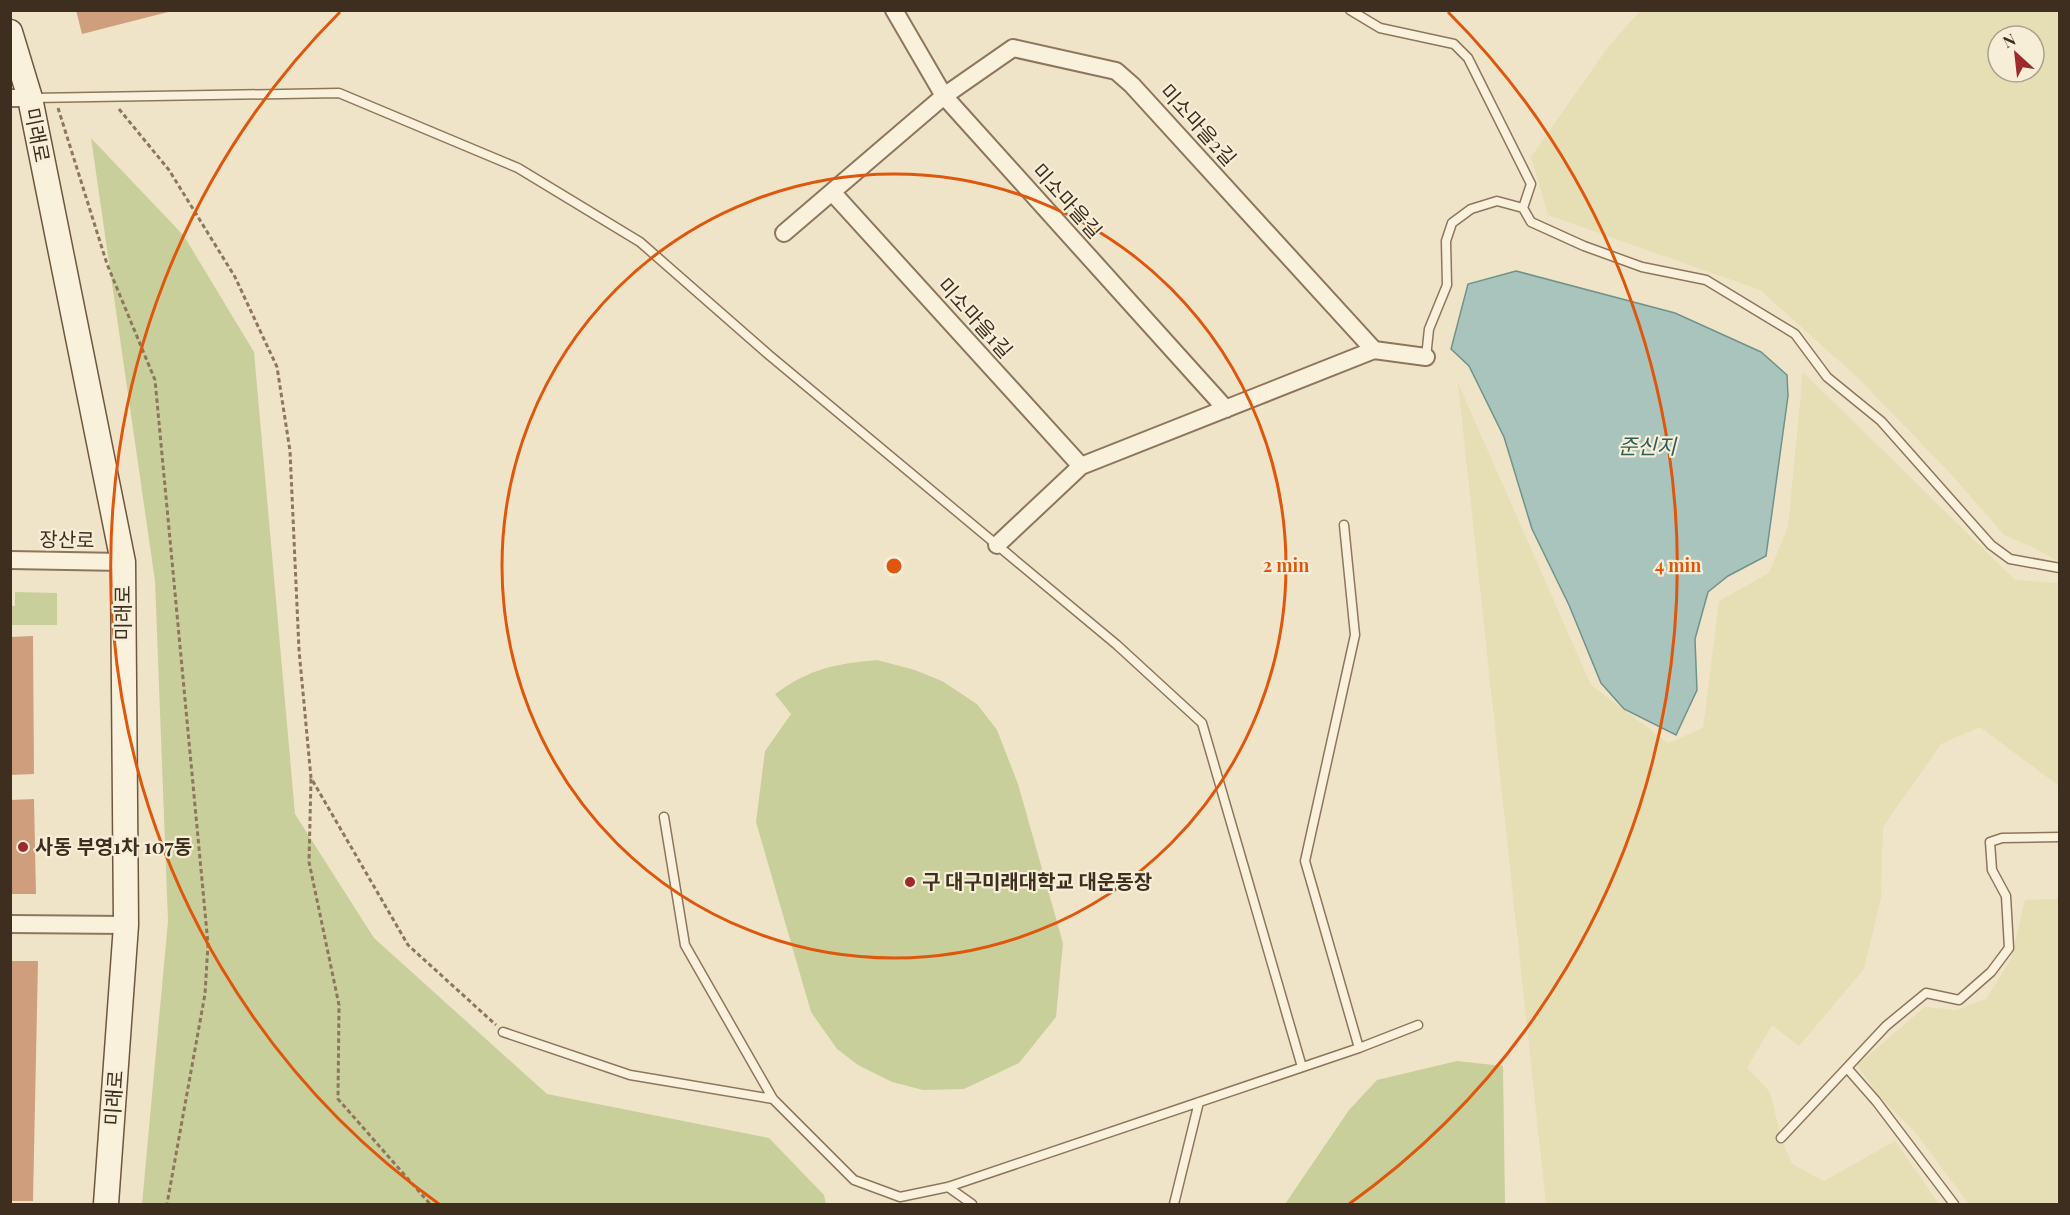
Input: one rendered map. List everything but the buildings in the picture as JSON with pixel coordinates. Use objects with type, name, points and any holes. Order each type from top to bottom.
[{"type":"street","name":"미소마을길","points":[[894,10],[944,96],[1226,409]]},
{"type":"street","name":"미래로","points":[[10,32],[20,98],[123,562],[126,925],[106,1204]]},
{"type":"street","name":"미소마을2길","points":[[944,96],[1013,48],[1116,71],[1132,85],[1374,350]]},
{"type":"street","points":[[784,233],[944,96]]},
{"type":"street","name":"미소마을1길","points":[[832,192],[1081,466]]},
{"type":"street","points":[[997,545],[1081,466],[1374,350],[1426,357]]},
{"type":"street","name":"장산로","points":[[10,560],[123,562]]},
{"type":"street","points":[[10,924],[126,925]]},
{"type":"lane","points":[[1350,10],[1380,28],[1454,44],[1468,58],[1531,184],[1523,208]]},
{"type":"lane","points":[[20,98],[339,93],[518,168],[640,242],[769,355],[1117,645],[1202,723],[1302,1067]]},
{"type":"lane","points":[[1426,357],[1429,329],[1447,285],[1446,241],[1452,222],[1471,209],[1497,201],[1523,208],[1531,222],[1584,246],[1642,267],[1706,280],[1795,334],[1827,377],[1881,421],[1991,545],[2010,559],[2060,568]]},
{"type":"lane","points":[[1344,525],[1355,635],[1305,861],[1359,1048]]},
{"type":"lane","points":[[664,817],[685,945],[773,1099],[854,1180],[900,1197],[948,1187],[1359,1048],[1418,1025]]},
{"type":"lane","points":[[1781,1138],[1886,1026],[1926,993],[1959,999],[1991,972],[2009,948],[2006,896],[1992,870],[1990,842],[2002,838],[2060,837]]},
{"type":"lane","points":[[503,1032],[630,1075],[773,1099]]},
{"type":"lane","points":[[1847,1068],[1876,1101],[1954,1204]]},
{"type":"lane","points":[[1174,1204],[1199,1102]]},
{"type":"lane","points":[[948,1187],[972,1204]]},
{"type":"path","points":[[108,96],[169,170],[235,277],[277,367],[290,451],[299,650],[311,778],[309,862],[339,1005],[338,1099],[430,1204]]},
{"type":"path","points":[[55,98],[107,264],[155,380],[172,543],[208,944],[205,994],[167,1204]]},
{"type":"path","points":[[311,778],[408,945],[503,1032]]},
{"type":"shaded area","points":[[1641,10],[2059,11],[2059,562],[2037,549],[2004,535],[1951,474],[1857,377],[1760,290],[1548,215],[1531,157],[1608,47]]},
{"type":"shaded area","points":[[1803,372],[2015,580],[2059,583],[2059,786],[1980,727],[1941,744],[1883,827],[1881,898],[1864,969],[1799,1046],[1772,1025],[1747,1068],[1770,1092],[1781,1138],[1792,1164],[1824,1181],[1895,1141],[1939,1204],[1546,1204],[1458,383],[1591,685],[1668,743],[1703,728],[1719,601],[1769,573],[1788,526]]},
{"type":"shaded area","points":[[2059,899],[2059,1204],[1969,1204],[1914,1131],[1881,1098],[1857,1065],[1925,1007],[1956,1010],[1986,999],[2011,959],[2025,900]]},
{"type":"green space","points":[[91,138],[184,236],[254,352],[295,814],[374,938],[547,1094],[769,1138],[824,1195],[826,1204],[142,1204],[168,921],[155,581]]},
{"type":"green space","points":[[15,592],[57,593],[57,625],[11,625],[11,606],[15,606]]},
{"type":"green space","name":"구 대구미래대학교 대운동장","points":[[877,660],[915,670],[942,681],[977,704],[997,730],[1018,784],[1063,943],[1056,1017],[1019,1063],[964,1089],[923,1090],[892,1082],[858,1065],[837,1049],[811,1012],[756,822],[765,751],[791,714],[775,694],[800,678],[824,669],[848,663]]},
{"type":"green space","points":[[1457,1061],[1503,1066],[1505,1204],[1285,1204],[1349,1110],[1377,1080]]},
{"type":"water","name":"준신지","points":[[1516,271],[1675,313],[1761,352],[1787,375],[1788,396],[1766,556],[1728,576],[1708,592],[1695,639],[1697,690],[1676,735],[1624,709],[1601,683],[1569,605],[1532,529],[1504,437],[1469,366],[1451,349],[1468,284]]},
{"type":"place","name":"사동 부영1차 107동","points":[[23,847]]},
{"type":"place","name":"구 대구미래대학교 대운동장","points":[[910,882]]}]
